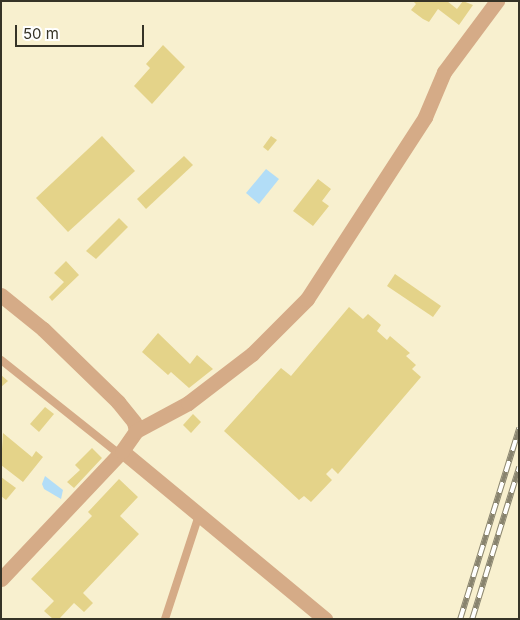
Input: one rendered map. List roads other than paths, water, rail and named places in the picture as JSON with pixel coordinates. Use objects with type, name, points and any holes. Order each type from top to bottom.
[{"type":"street","points":[[1,579],[120,453],[136,431],[188,403],[252,354],[307,299],[425,116],[444,72],[497,1]]},
{"type":"street","points":[[1,295],[43,329],[118,402],[134,422],[136,431]]},
{"type":"street","points":[[120,453],[199,515],[325,619]]},
{"type":"lane","points":[[1,360],[120,453]]},
{"type":"lane","points":[[165,619],[199,515]]},
{"type":"water","points":[[266,169],[279,179],[259,204],[246,193]]},
{"type":"water","points":[[45,476],[63,490],[61,499],[44,489],[42,484]]},
{"type":"railway","points":[[460,619],[519,428]]},
{"type":"railway","points":[[472,619],[519,467]]}]
